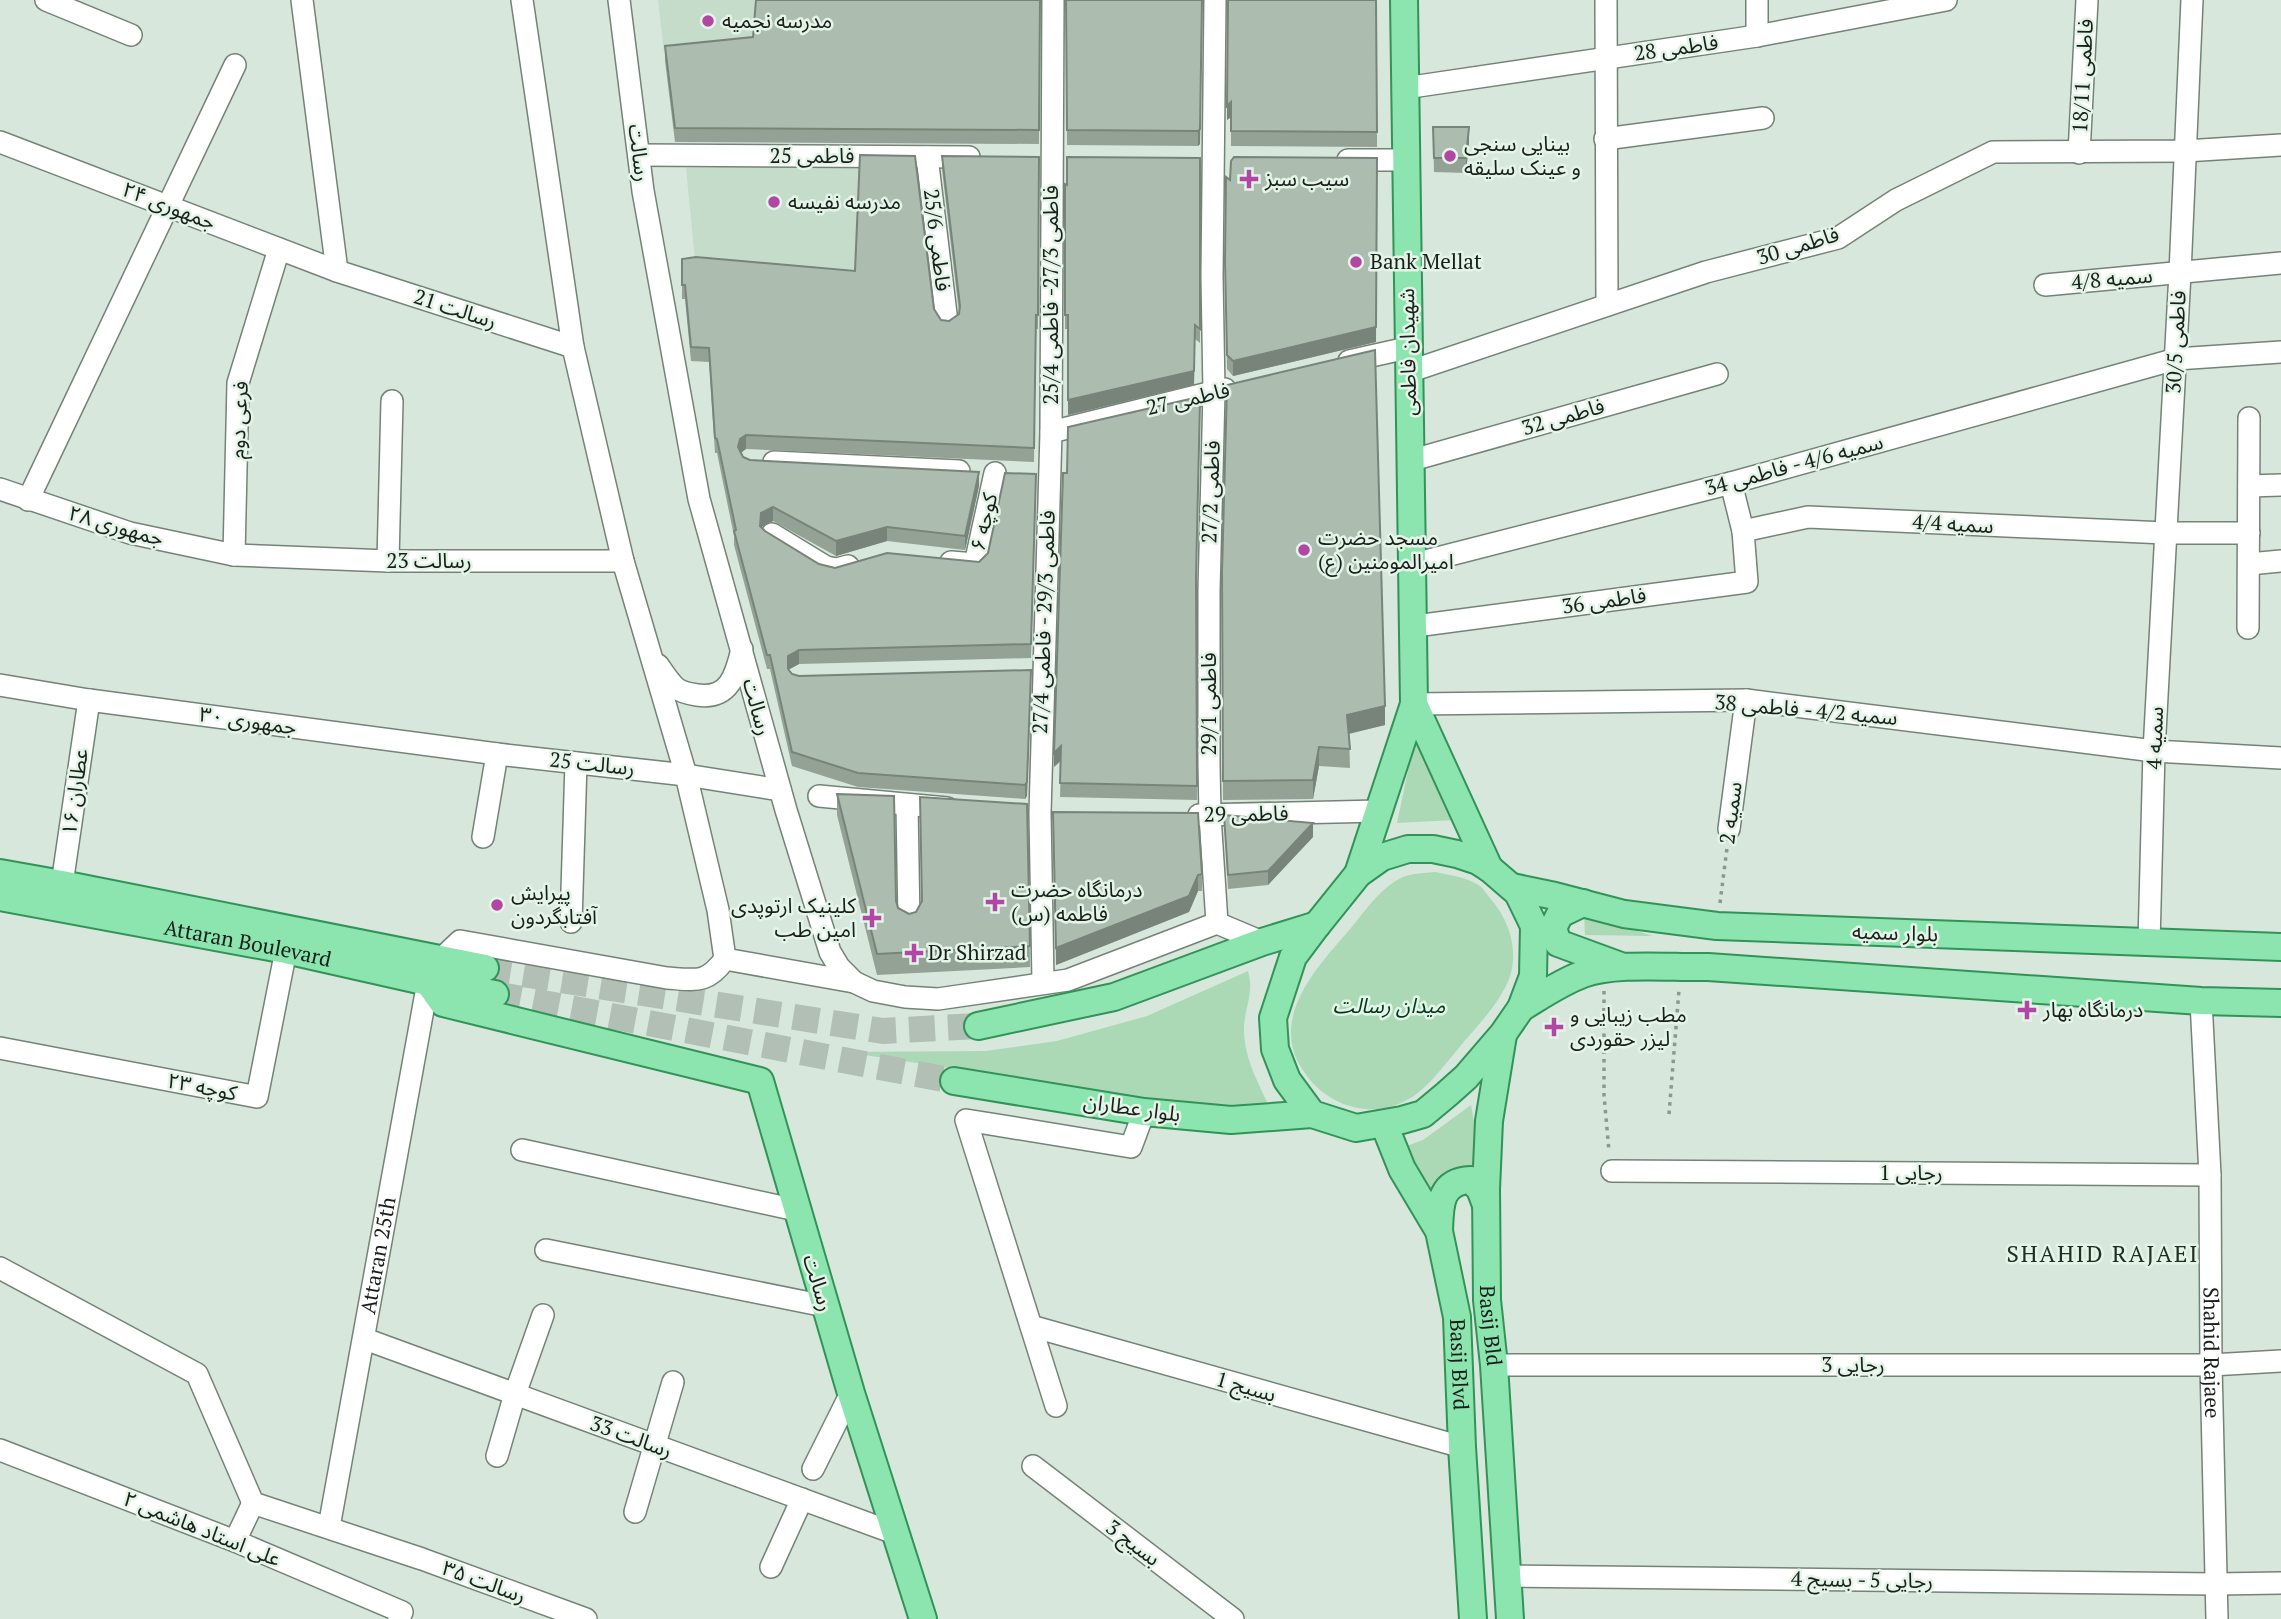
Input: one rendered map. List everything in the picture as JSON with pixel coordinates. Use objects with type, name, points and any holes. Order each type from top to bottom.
[{"type":"main road","name":"شهیدان فاطمی","points":[[1404,0],[1414,704]]},
{"type":"main road","points":[[1358,874],[1414,704]]},
{"type":"main road","points":[[1414,704],[1489,867]]},
{"type":"main road","points":[[1408,849],[1433,849],[1457,853],[1489,867],[1518,893],[1534,926],[1533,976],[1521,1008],[1503,1034],[1466,1077],[1423,1114],[1356,1128],[1312,1114],[1287,1080],[1275,1049],[1273,1018],[1293,957],[1358,874],[1382,857],[1408,849]]},
{"type":"main road","name":"Attaran Boulevard","points":[[0,873],[62,884],[434,971],[495,994]]},
{"type":"main road","name":"بلوار سمیه","points":[[1512,887],[1624,914],[1717,926],[2281,947]]},
{"type":"main road","name":"Attaran Boulevard","points":[[0,897],[286,950],[434,971],[485,968]]},
{"type":"main road","points":[[1583,903],[1560,914],[1553,928],[1558,943],[1615,969]]},
{"type":"main road","points":[[978,1026],[1114,998],[1262,942],[1317,925]]},
{"type":"main road","points":[[1521,1008],[1585,973],[1615,969],[1681,967],[2202,1001],[2281,1003]]},
{"type":"main road","name":"رسالت","points":[[434,971],[443,1003],[760,1081],[851,1393],[923,1619]]},
{"type":"main road","name":"Basij Bld","points":[[1503,1034],[1489,1121],[1486,1205],[1488,1300],[1510,1619]]},
{"type":"main road","name":"بلوار عطاران","points":[[954,1081],[1144,1112],[1231,1120],[1312,1114]]},
{"type":"main road","name":"Basij Blvd","points":[[1384,1124],[1402,1169],[1439,1231],[1457,1317],[1473,1619]]},
{"type":"main road","points":[[1439,1231],[1440,1205],[1444,1192],[1458,1181],[1471,1180],[1480,1189],[1486,1205]]},
{"type":"street","points":[[46,0],[131,35]]},
{"type":"street","points":[[301,0],[337,271]]},
{"type":"street","points":[[434,971],[460,941],[667,978],[701,980],[715,973],[725,959],[718,910],[686,775],[623,561],[573,346],[522,0]]},
{"type":"street","name":"رسالت","points":[[620,0],[643,191],[699,499],[780,790],[830,952],[839,967],[854,982]]},
{"type":"street","name":"فاطمی 27/3- فاطمی 25/4","points":[[1051,432],[1045,158],[1052,66],[1053,0]]},
{"type":"street","name":"فاطمی 27/2","points":[[1209,591],[1214,392],[1212,276],[1222,159],[1214,64],[1215,0]]},
{"type":"street","points":[[1606,0],[1607,305]]},
{"type":"street","points":[[1757,0],[1757,36]]},
{"type":"street","name":"فاطمی 28","points":[[1405,88],[1757,36],[1912,3],[1946,0]]},
{"type":"street","name":"فاطمی 18/11","points":[[2079,153],[2087,0]]},
{"type":"street","name":"فاطمی 30/5","points":[[2165,533],[2176,359],[2192,0]]},
{"type":"street","points":[[28,500],[235,65]]},
{"type":"street","points":[[1605,139],[1763,118]]},
{"type":"street","name":"جمهوری ۲۴","points":[[0,142],[337,271]]},
{"type":"street","name":"فاطمی 30","points":[[1408,360],[1607,305],[1706,272],[1838,237],[1896,200],[1993,152],[2185,151],[2281,145]]},
{"type":"street","name":"فاطمی 25","points":[[639,155],[996,157]]},
{"type":"street","name":"فاطمی 25/6","points":[[927,157],[947,323]]},
{"type":"street","points":[[1045,158],[1079,158]]},
{"type":"street","points":[[1188,159],[1222,159]]},
{"type":"street","points":[[1324,160],[1406,160]]},
{"type":"street","name":"فرعی دوم","points":[[234,555],[238,383],[279,249]]},
{"type":"street","name":"سمیه 4/8","points":[[2045,285],[2281,263]]},
{"type":"street","name":"رسالت 21","points":[[337,271],[573,346]]},
{"type":"street","name":"سمیه 4/6 - فاطمی 34","points":[[1410,563],[1731,484],[2176,359],[2281,352]]},
{"type":"street","points":[[1330,365],[1408,360]]},
{"type":"street","name":"فاطمی 32","points":[[1409,461],[1717,374]]},
{"type":"street","name":"فاطمی 27","points":[[1051,432],[1240,386]]},
{"type":"street","points":[[388,561],[392,401]]},
{"type":"street","points":[[2248,628],[2249,418]]},
{"type":"street","name":"فاطمی 29/3 - فاطمی 27/4","points":[[1043,982],[1033,812],[1042,476],[1051,432]]},
{"type":"street","name":"کوچه ۶","points":[[751,461],[872,465],[1002,474],[975,564],[937,560]]},
{"type":"street","points":[[1731,484],[1743,531]]},
{"type":"street","points":[[2249,486],[2281,485]]},
{"type":"street","name":"جمهوری ۲۸","points":[[0,489],[130,533],[234,555]]},
{"type":"street","name":"سمیه 4/4","points":[[1743,531],[1808,517],[2165,533],[2249,533]]},
{"type":"street","name":"فاطمی 36","points":[[1411,624],[1423,625],[1747,582],[1743,531]]},
{"type":"street","name":"سمیه 4","points":[[2149,943],[2154,751],[2165,533]]},
{"type":"street","points":[[772,534],[826,567],[837,569],[873,558]]},
{"type":"street","name":"رسالت 23","points":[[234,555],[388,561],[623,561]]},
{"type":"street","points":[[2249,564],[2281,561]]},
{"type":"street","name":"فاطمی 29/1","points":[[1209,591],[1210,816],[1217,923]]},
{"type":"street","points":[[652,658],[675,687],[691,695],[709,697],[727,688],[737,671],[742,649]]},
{"type":"street","name":"جمهوری ۳۰","points":[[0,685],[89,700],[497,754]]},
{"type":"street","name":"عطاران ۱۶","points":[[62,884],[89,700]]},
{"type":"street","name":"سمیه 4/2 - فاطمی 38","points":[[1414,704],[1746,700],[2154,751],[2281,758]]},
{"type":"street","name":"سمیه 2","points":[[1729,829],[1746,700]]},
{"type":"street","points":[[483,837],[497,754]]},
{"type":"street","name":"رسالت 25","points":[[497,754],[686,775],[780,790]]},
{"type":"street","points":[[571,922],[576,763]]},
{"type":"street","points":[[819,796],[907,806],[973,809]]},
{"type":"street","points":[[907,806],[909,922]]},
{"type":"street","name":"فاطمی 29","points":[[1184,815],[1379,811]]},
{"type":"street","points":[[1033,812],[1066,813]]},
{"type":"street","points":[[725,959],[854,982],[873,990],[905,997],[938,999],[1068,979],[1217,923],[1262,942]]},
{"type":"street","name":"کوچه ۲۳","points":[[0,1048],[257,1097],[286,950]]},
{"type":"street","name":"Attaran 25th","points":[[329,1527],[434,971]]},
{"type":"street","name":"Shahid Rajaee","points":[[2202,1001],[2210,1175],[2217,1619]]},
{"type":"street","points":[[1056,1406],[966,1120],[1131,1147],[1144,1112]]},
{"type":"street","points":[[522,1150],[796,1210]]},
{"type":"street","name":"رجایی 1","points":[[1612,1171],[2210,1175]]},
{"type":"street","points":[[546,1250],[825,1306]]},
{"type":"street","points":[[0,1268],[197,1374],[253,1503],[235,1542]]},
{"type":"street","points":[[497,1456],[515,1394],[543,1315]]},
{"type":"street","name":"بسیج 1","points":[[1031,1326],[1462,1447]]},
{"type":"street","name":"رسالت 33","points":[[365,1339],[897,1534]]},
{"type":"street","name":"رجایی 3","points":[[1494,1365],[2211,1365],[2281,1360]]},
{"type":"street","points":[[635,1512],[673,1382]]},
{"type":"street","points":[[813,1469],[851,1393]]},
{"type":"street","name":"علی استاد هاشمی ۲","points":[[0,1450],[235,1542],[401,1615]]},
{"type":"street","name":"بسیج 3","points":[[1032,1466],[1233,1619]]},
{"type":"street","points":[[771,1567],[802,1499]]},
{"type":"street","name":"رسالت ۳۵","points":[[253,1503],[422,1559],[586,1619]]},
{"type":"street","name":"رجایی 5 - بسیج 4","points":[[1508,1576],[2281,1583]]},
{"type":"path","name":"سمیه 2","points":[[1717,926],[1729,829]]},
{"type":"path","points":[[1670,1114],[1681,967]]},
{"type":"path","points":[[1612,1171],[1604,1095],[1615,969]]},
{"type":"shaded area","name":"مدرسه نجمیه","points":[[658,0],[757,0],[753,52],[665,61]]},
{"type":"shaded area","name":"مدرسه نفیسه","points":[[860,166],[855,285],[696,271],[686,168]]},
{"type":"green space","points":[[1416,733],[1455,820],[1397,823]]},
{"type":"green space","name":"میدان رسالت","points":[[1435,872],[1475,883],[1497,907],[1512,940],[1513,963],[1506,986],[1490,1011],[1438,1074],[1415,1095],[1406,1101],[1381,1109],[1346,1105],[1320,1090],[1298,1062],[1292,1043],[1291,1025],[1296,1007],[1314,973],[1381,893],[1403,877]]},
{"type":"green space","points":[[1584,914],[1653,936],[1585,935]]},
{"type":"green space","points":[[1248,971],[1250,985],[1244,1036],[1251,1066],[1268,1104],[1258,1110],[1235,1112],[845,1052],[986,1051],[1057,1041],[1147,1016]]},
{"type":"green space","points":[[1471,1105],[1477,1138],[1476,1171],[1459,1170],[1450,1173],[1432,1194],[1401,1148],[1423,1140]]},
{"type":"building","points":[[756,0],[1040,0],[1039,130],[675,128],[665,46],[753,37]]},
{"type":"building","points":[[1066,0],[1202,0],[1200,129],[1067,130]]},
{"type":"building","points":[[1228,0],[1376,0],[1377,132],[1231,131],[1231,102],[1227,106]]},
{"type":"building","points":[[1433,127],[1469,127],[1466,158],[1434,158]]},
{"type":"building","points":[[860,155],[915,156],[934,309],[941,320],[949,321],[959,314],[960,306],[942,156],[1039,157],[1034,448],[746,435],[740,439],[738,447],[743,457],[750,460],[979,472],[965,536],[887,527],[836,541],[773,507],[761,513],[760,526],[819,564],[835,568],[887,553],[979,562],[988,553],[1005,473],[1036,474],[1031,644],[799,650],[788,656],[788,669],[799,676],[1031,670],[1025,785],[858,773],[792,752],[770,655],[767,655],[734,531],[736,530],[715,438],[709,348],[691,347],[685,285],[682,285],[682,259],[696,257],[855,271]]},
{"type":"building","points":[[1067,157],[1200,158],[1200,329],[1195,325],[1194,371],[1068,400],[1068,315],[1065,315]]},
{"type":"building","points":[[1234,157],[1377,158],[1376,327],[1233,361],[1227,355],[1226,177],[1230,180],[1231,161]]},
{"type":"building","points":[[1375,350],[1385,706],[1347,715],[1350,749],[1319,747],[1313,780],[1223,781],[1222,572],[1227,385]]},
{"type":"building","points":[[1194,398],[1194,402],[1200,401],[1196,577],[1197,786],[1060,783],[1061,746],[1054,753],[1063,473],[1067,473],[1068,427]]},
{"type":"building","points":[[837,794],[894,796],[896,901],[898,908],[909,914],[916,912],[922,901],[920,797],[1027,804],[1030,946],[877,954]]},
{"type":"building","points":[[1053,812],[1198,813],[1202,874],[1198,875],[1189,896],[1056,948]]},
{"type":"building","points":[[1224,815],[1313,823],[1268,871],[1228,875]]},
{"type":"tunnel","points":[[485,968],[883,1031],[978,1026]]},
{"type":"tunnel","points":[[495,994],[954,1081]]},
{"type":"place","name":"مدرسه نجمیه","points":[[708,21]]},
{"type":"place","name":"بینایی سنجی و عینک سلیقه","points":[[1450,156]]},
{"type":"place","name":"سیب سبز","points":[[1249,179]]},
{"type":"place","name":"مدرسه نفیسه","points":[[774,202]]},
{"type":"place","name":"Bank Mellat","points":[[1356,262]]},
{"type":"place","name":"مسجد حضرت امیرالمومنین (ع)","points":[[1304,550]]},
{"type":"place","name":"درمانگاه حضرت فاطمه (س)","points":[[995,902]]},
{"type":"place","name":"پیرایش آفتابگردون","points":[[497,905]]},
{"type":"place","name":"کلینیک ارتوپدی امین طب","points":[[872,918]]},
{"type":"place","name":"Dr Shirzad","points":[[914,953]]},
{"type":"place","name":"درمانگاه بهار","points":[[2027,1010]]},
{"type":"place","name":"مطب زیبایی و لیزر حقوردی","points":[[1554,1027]]},
{"type":"district","name":"SHAHID RAJAEI","points":[[2103,1254]]}]
